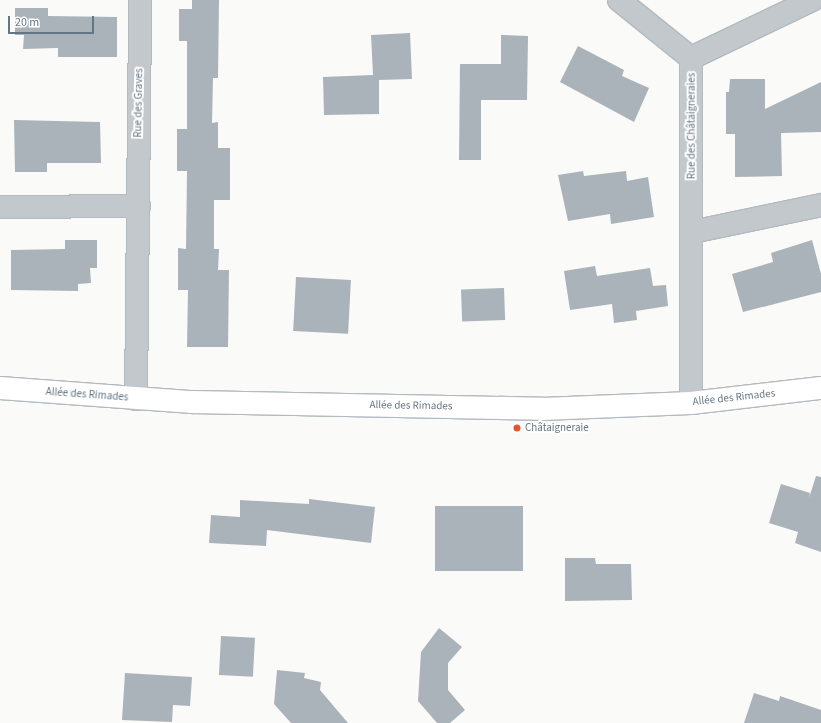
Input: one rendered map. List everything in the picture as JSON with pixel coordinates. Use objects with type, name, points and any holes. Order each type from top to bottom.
[{"type":"main road","name":"Allée des Rimades","points":[[0,388],[136,399],[542,409],[691,402],[821,388]]},
{"type":"street","name":"Rue des Graves","points":[[136,399],[140,0]]},
{"type":"street","points":[[619,0],[691,58]]},
{"type":"street","name":"Rue des Châtaigneraies","points":[[691,402],[691,58],[812,0]]},
{"type":"street","points":[[692,232],[821,205]]},
{"type":"street","points":[[0,207],[138,206]]},
{"type":"building","points":[[192,0],[219,0],[218,78],[213,78],[212,123],[218,122],[218,148],[230,148],[230,200],[214,200],[214,249],[219,249],[218,270],[229,270],[228,347],[187,347],[188,290],[178,290],[178,248],[186,249],[187,171],[177,171],[177,129],[187,129],[187,41],[179,41],[179,9],[192,9]]},
{"type":"building","points":[[15,8],[48,8],[48,16],[117,17],[117,57],[58,57],[58,48],[23,49],[24,35],[15,35]]},
{"type":"building","points":[[410,33],[412,79],[379,80],[379,114],[324,115],[323,77],[373,75],[371,35]]},
{"type":"building","points":[[501,35],[528,36],[527,100],[481,100],[481,160],[459,160],[460,64],[501,64]]},
{"type":"building","points":[[578,46],[624,70],[622,76],[649,88],[634,122],[560,82]]},
{"type":"building","points":[[730,79],[765,79],[765,109],[821,82],[821,132],[781,133],[782,176],[735,177],[735,134],[726,134],[726,92],[729,92]]},
{"type":"building","points":[[14,120],[100,122],[101,163],[47,163],[47,172],[15,172]]},
{"type":"building","points":[[583,171],[584,176],[626,171],[627,181],[648,177],[654,217],[611,224],[610,214],[568,221],[558,175]]},
{"type":"building","points":[[65,240],[97,240],[97,268],[90,268],[91,283],[78,284],[78,291],[11,290],[11,250],[65,249]]},
{"type":"building","points":[[812,240],[821,274],[821,292],[743,312],[732,274],[773,262],[771,253]]},
{"type":"building","points":[[595,266],[597,276],[650,268],[653,286],[666,285],[668,306],[636,311],[637,320],[614,323],[612,304],[570,310],[564,271]]},
{"type":"building","points":[[296,277],[351,280],[348,334],[293,331]]},
{"type":"building","points":[[504,288],[505,320],[462,321],[461,290]]},
{"type":"building","points":[[816,476],[821,477],[821,552],[795,543],[798,532],[769,523],[781,484],[810,493],[809,498]]},
{"type":"building","points":[[309,499],[375,507],[371,543],[267,530],[266,546],[209,543],[211,515],[240,517],[240,500],[309,504]]},
{"type":"building","points":[[435,506],[523,506],[523,571],[435,571]]},
{"type":"building","points":[[565,558],[595,558],[596,564],[631,564],[632,600],[565,601]]},
{"type":"building","points":[[439,628],[462,647],[448,663],[448,690],[465,710],[450,723],[437,723],[418,701],[421,652]]},
{"type":"building","points":[[221,636],[255,638],[253,677],[219,675]]},
{"type":"building","points":[[277,670],[305,673],[304,678],[321,682],[320,690],[348,723],[291,723],[274,704]]},
{"type":"building","points":[[125,673],[192,677],[190,706],[173,705],[172,722],[122,720]]},
{"type":"building","points":[[754,693],[779,701],[780,696],[821,710],[821,723],[744,723]]},
{"type":"place","name":"Châtaigneraie","points":[[517,428]]}]
